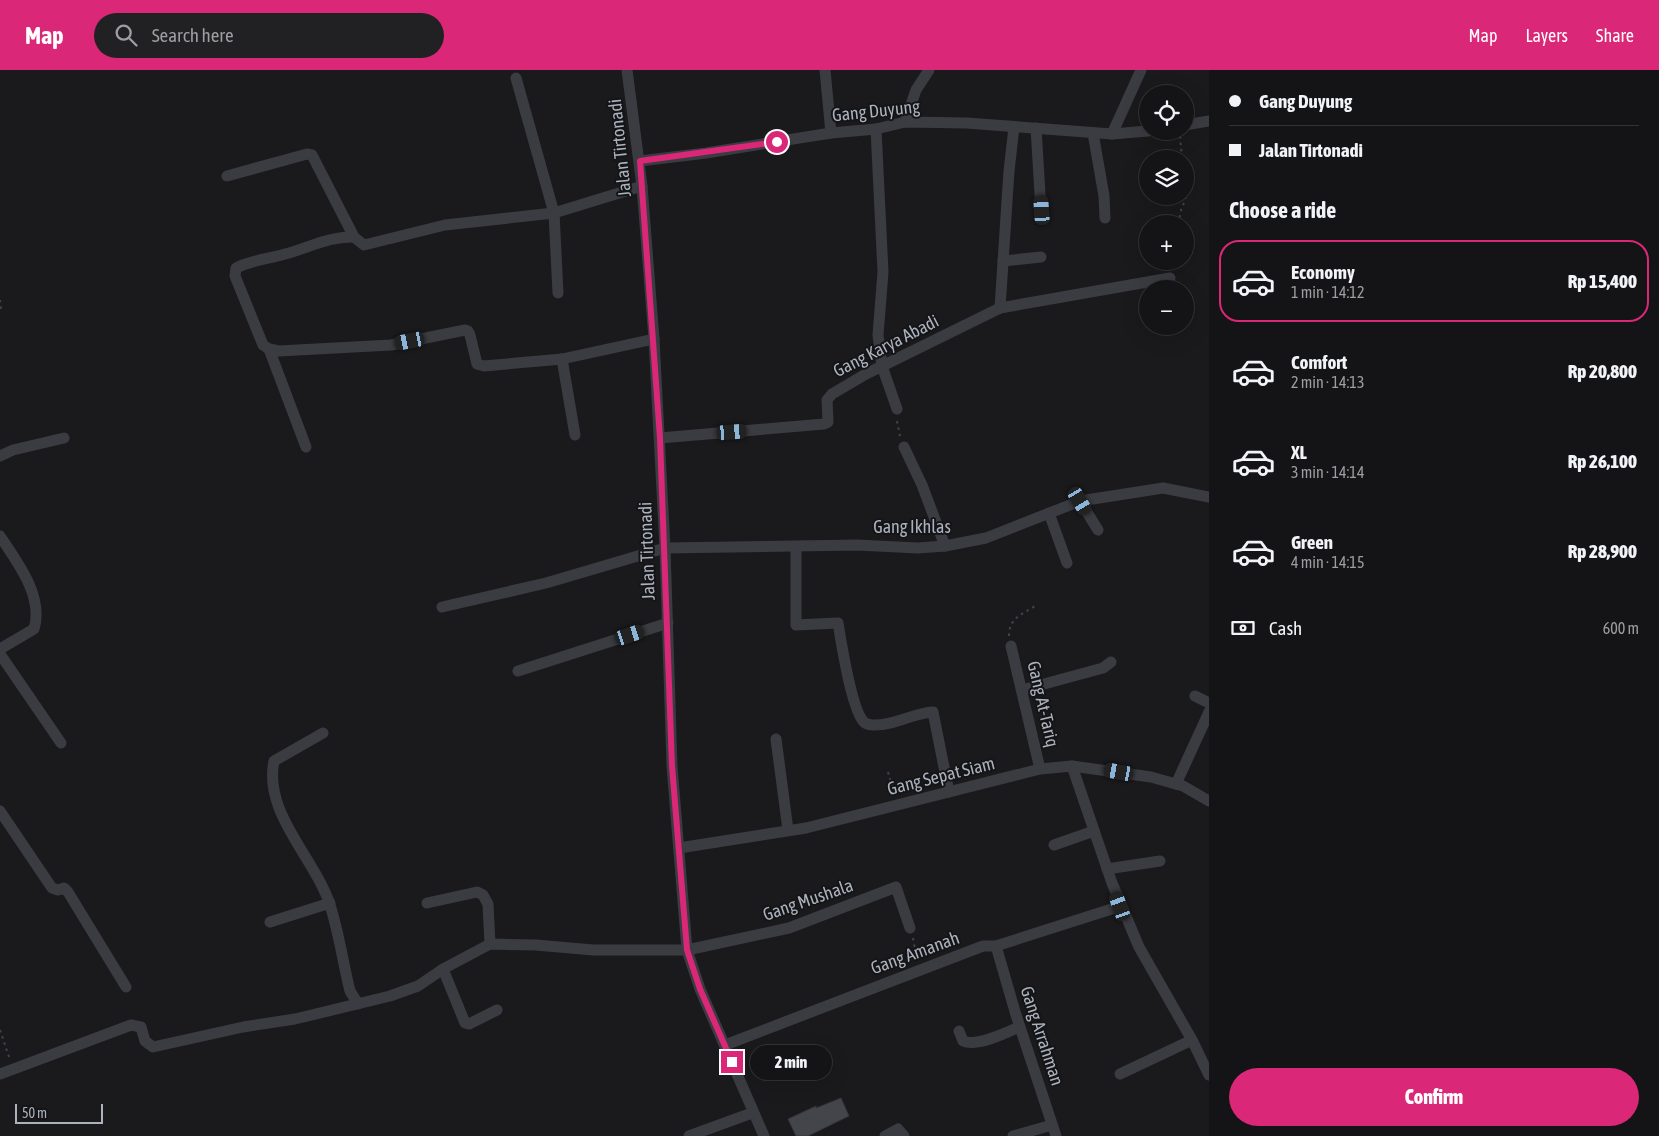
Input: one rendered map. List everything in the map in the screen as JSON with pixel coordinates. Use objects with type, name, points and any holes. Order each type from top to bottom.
[{"type":"street","name":"Jalan Tirtonadi","points":[[627,70],[640,161],[654,339],[665,548],[672,766],[687,950],[700,989],[752,1113],[764,1136]]},
{"type":"street","points":[[825,70],[831,133]]},
{"type":"street","points":[[905,122],[916,90],[929,70]]},
{"type":"street","points":[[1112,134],[1141,70]]},
{"type":"street","points":[[516,78],[554,213],[558,293]]},
{"type":"street","points":[[1194,124],[1209,121]]},
{"type":"street","name":"Gang Duyung","points":[[640,161],[706,153],[831,133],[876,129],[905,122],[967,123],[1112,134],[1139,132]]},
{"type":"street","points":[[1000,308],[1009,171],[1014,127]]},
{"type":"street","points":[[1036,128],[1042,210]]},
{"type":"street","points":[[876,129],[883,272],[878,335],[882,366],[897,408]]},
{"type":"street","points":[[1092,133],[1104,196],[1105,218]]},
{"type":"street","points":[[227,176],[307,154],[312,155],[354,237],[364,245],[445,225],[554,213],[642,186]]},
{"type":"street","points":[[306,447],[269,350],[263,344],[235,276],[236,268],[245,263],[286,254],[331,239],[354,237]]},
{"type":"street","points":[[1003,261],[1041,257]]},
{"type":"street","name":"Gang Karya Abadi","points":[[660,438],[824,424],[828,422],[828,400],[832,394],[882,366],[1000,308],[1170,278]]},
{"type":"street","points":[[269,350],[287,351],[391,345],[465,330],[470,335],[477,364],[480,365],[562,359],[654,339]]},
{"type":"street","points":[[562,359],[575,435]]},
{"type":"street","points":[[0,456],[13,450],[64,438]]},
{"type":"street","points":[[904,447],[922,485],[946,546]]},
{"type":"street","name":"Gang Ikhlas","points":[[442,607],[546,583],[665,548],[857,545],[918,548],[946,546],[986,538],[1080,501],[1164,488],[1209,497]]},
{"type":"street","points":[[1080,501],[1098,530]]},
{"type":"street","points":[[1049,512],[1067,563]]},
{"type":"street","points":[[0,536],[26,577],[37,619],[34,629],[0,649]]},
{"type":"street","points":[[796,547],[796,626],[838,623],[843,654],[854,697],[865,723],[871,725],[891,723],[933,712],[949,792]]},
{"type":"street","points":[[518,671],[668,623]]},
{"type":"street","name":"Gang At-Tariq","points":[[1011,646],[1040,769]]},
{"type":"street","points":[[0,654],[61,743]]},
{"type":"street","points":[[1022,690],[1103,668],[1111,662]]},
{"type":"street","points":[[1195,696],[1209,702]]},
{"type":"street","points":[[1176,784],[1209,712]]},
{"type":"street","points":[[323,733],[274,761],[271,773],[272,785],[280,809],[330,903],[350,991],[358,1004]]},
{"type":"street","points":[[776,739],[788,830]]},
{"type":"street","points":[[1072,766],[1120,906],[1146,962],[1192,1040],[1209,1075]]},
{"type":"street","name":"Gang Sepat Siam","points":[[679,848],[788,830],[897,806],[1040,769],[1072,766],[1152,777],[1183,786],[1209,801]]},
{"type":"street","points":[[0,812],[52,888],[58,890],[64,888],[68,892],[126,987]]},
{"type":"street","points":[[1054,845],[1094,831]]},
{"type":"street","points":[[1107,870],[1160,861]]},
{"type":"street","name":"Gang Mushala","points":[[687,950],[789,928],[896,887],[910,928]]},
{"type":"street","points":[[427,903],[477,892],[483,895],[488,904],[490,944]]},
{"type":"street","points":[[270,922],[330,903]]},
{"type":"street","name":"Gang Amanah","points":[[725,1045],[983,946],[996,946],[1120,906]]},
{"type":"street","points":[[0,1074],[131,1025],[141,1027],[145,1041],[153,1047],[242,1027],[295,1019],[390,996],[418,986],[443,968],[490,944],[536,945],[594,950],[687,950]]},
{"type":"street","name":"Gang Arrahman","points":[[996,946],[1020,1027],[1056,1136]]},
{"type":"street","points":[[443,968],[466,1023],[469,1024],[497,1010]]},
{"type":"street","points":[[959,1030],[963,1041],[967,1043],[991,1039],[1020,1027]]},
{"type":"street","points":[[1120,1074],[1192,1040]]},
{"type":"street","points":[[688,1136],[752,1113]]},
{"type":"street","points":[[1012,1136],[1052,1124]]},
{"type":"street","points":[[885,1136],[898,1129],[904,1136]]},
{"type":"path","points":[[0,300],[2,309]]},
{"type":"path","points":[[897,408],[897,428],[904,447]]},
{"type":"path","points":[[1011,646],[1009,626],[1012,621],[1035,606]]},
{"type":"path","points":[[888,772],[897,806]]},
{"type":"path","points":[[910,928],[916,951],[918,971]]},
{"type":"path","points":[[0,1030],[13,1069]]},
{"type":"building","points":[[841,1098],[849,1116],[808,1136],[796,1136],[788,1119],[816,1106],[816,1108]]},
{"type":"route","points":[[732,1062],[700,989],[687,950],[672,766],[660,438],[640,161],[777,142]]}]
